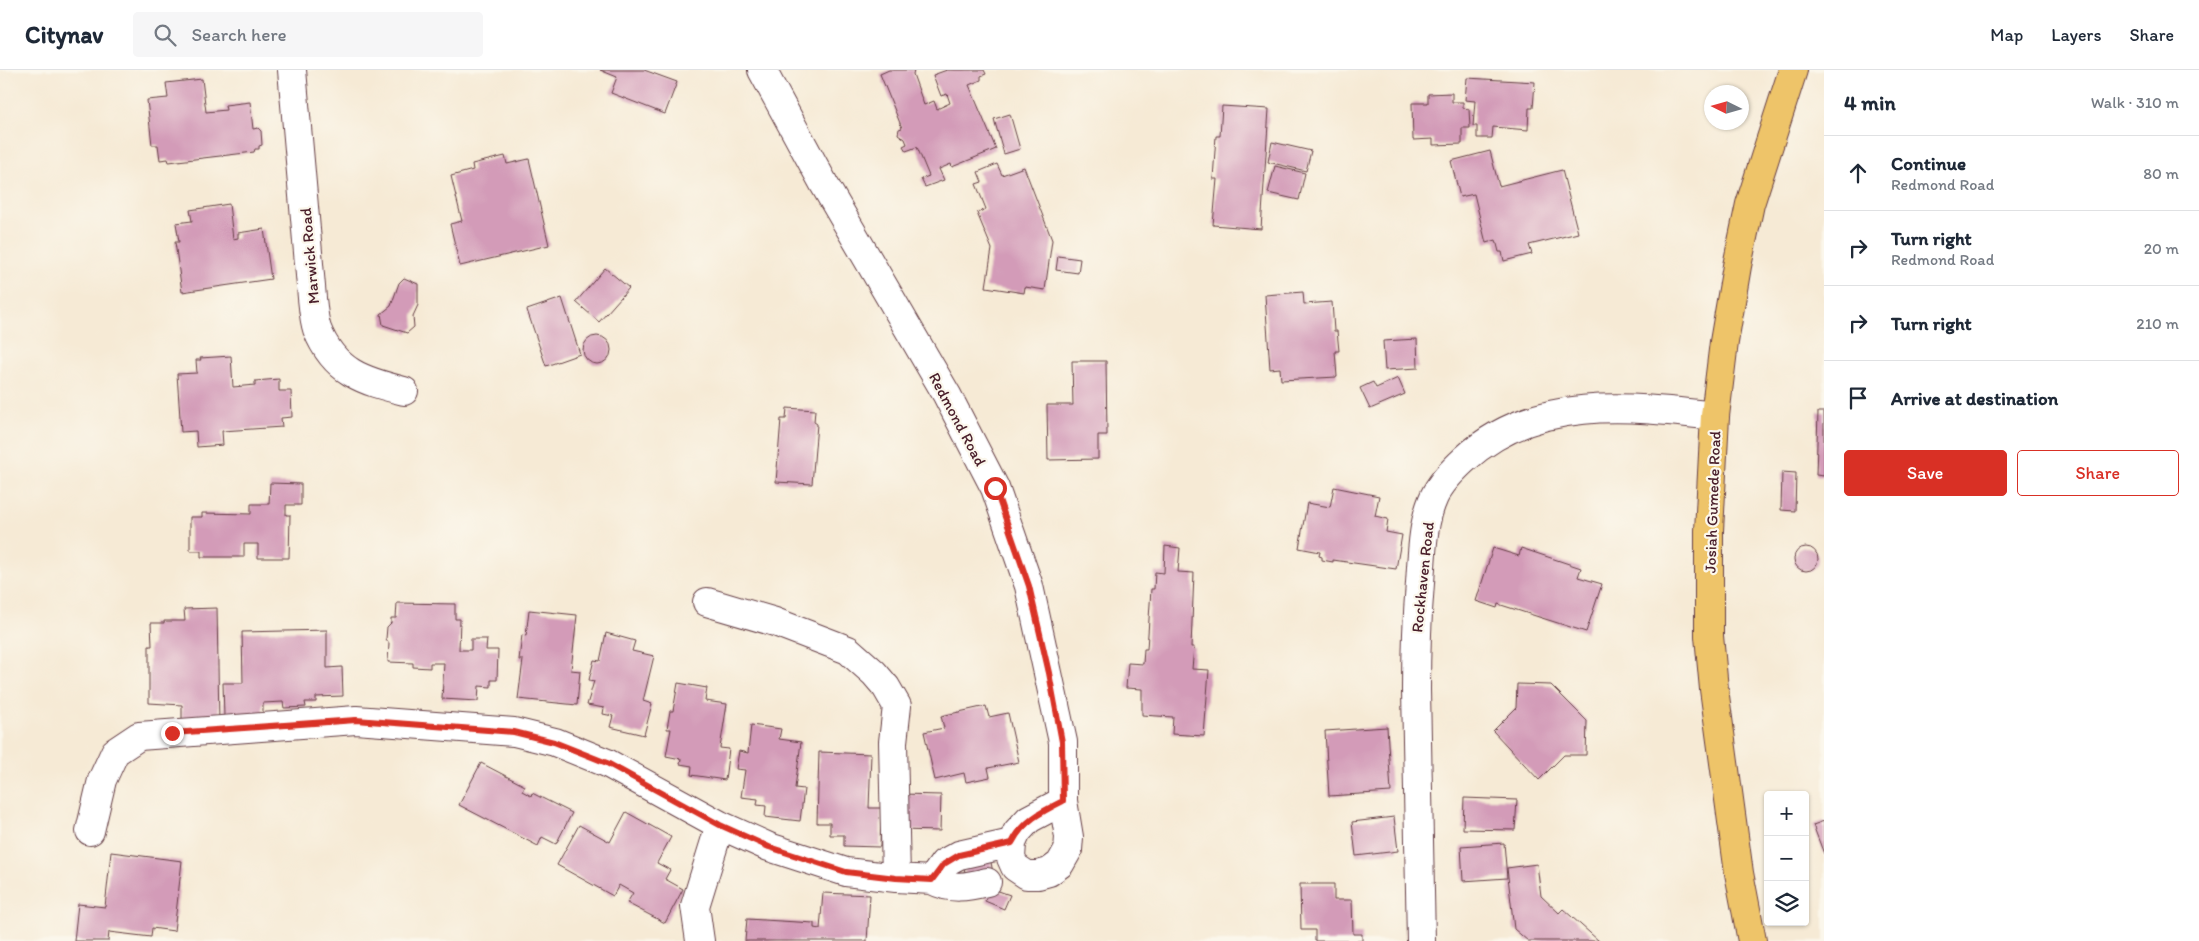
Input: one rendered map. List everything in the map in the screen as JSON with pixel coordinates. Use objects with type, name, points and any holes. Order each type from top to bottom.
[{"type":"main road","name":"Josiah Gumede Road","points":[[1752,941],[1719,728],[1710,636],[1709,531],[1715,416],[1724,342],[1750,204],[1794,70]]},
{"type":"street","name":"Marwick Road","points":[[292,70],[312,298],[317,329],[334,359],[350,374],[376,384],[404,391]]},
{"type":"street","name":"Redmond Road","points":[[762,70],[824,184],[947,395],[995,488],[1029,586],[1049,673],[1062,742],[1063,801],[1069,837],[1068,850],[1060,864],[1049,872],[1038,875],[1028,875],[1016,867],[1011,858],[1012,843]]},
{"type":"street","name":"Rockhaven Road","points":[[1421,941],[1416,648],[1422,546],[1434,496],[1446,479],[1477,448],[1497,434],[1541,416],[1572,411],[1631,408],[1659,409],[1715,416]]},
{"type":"street","points":[[707,602],[775,622],[848,650],[874,673],[886,687],[897,706],[893,742],[896,878]]},
{"type":"street","points":[[90,831],[102,780],[115,752],[139,736],[356,720],[514,732],[554,742],[607,763],[720,825],[769,847],[846,872],[932,880],[944,886],[963,888],[987,882]]},
{"type":"street","points":[[932,880],[944,864],[959,855],[1012,843],[1017,832],[1029,819],[1063,801]]},
{"type":"street","points":[[700,941],[695,906],[720,825]]},
{"type":"building","points":[[600,70],[644,70],[677,82],[665,114],[611,93],[617,77]]},
{"type":"building","points":[[889,70],[914,70],[913,74],[924,105],[934,101],[937,109],[950,103],[947,94],[941,96],[933,75],[947,70],[984,70],[986,74],[981,76],[981,80],[969,85],[996,149],[952,167],[951,164],[939,169],[944,180],[925,187],[921,179],[929,176],[917,147],[906,151],[903,146],[907,144],[905,139],[898,134],[899,129],[902,128],[880,74]]},
{"type":"building","points":[[1467,78],[1535,82],[1533,108],[1529,108],[1528,130],[1493,127],[1492,138],[1477,138],[1477,126],[1473,126],[1475,101],[1465,100]]},
{"type":"building","points":[[202,79],[206,112],[226,110],[225,105],[250,102],[253,129],[258,128],[261,131],[262,145],[259,146],[259,149],[255,149],[254,152],[169,162],[168,159],[160,160],[158,145],[152,145],[147,100],[168,98],[166,83]]},
{"type":"building","points":[[1452,93],[1452,102],[1463,102],[1463,108],[1469,109],[1470,128],[1462,128],[1462,144],[1433,145],[1433,139],[1413,140],[1412,103],[1428,103],[1428,94]]},
{"type":"building","points":[[1222,106],[1269,109],[1261,229],[1213,225],[1217,179],[1213,179],[1216,136],[1220,136]]},
{"type":"building","points":[[1010,114],[1020,149],[1004,154],[994,119]]},
{"type":"building","points":[[1272,142],[1311,151],[1306,171],[1268,162]]},
{"type":"building","points":[[1490,151],[1499,186],[1562,170],[1578,233],[1529,245],[1532,254],[1504,261],[1496,240],[1486,243],[1474,194],[1460,197],[1451,161]]},
{"type":"building","points":[[505,156],[507,164],[529,159],[549,245],[460,266],[450,224],[462,221],[451,176],[473,170],[472,164]]},
{"type":"building","points":[[997,164],[1002,175],[1024,167],[1052,240],[1045,290],[1025,287],[1024,293],[986,287],[992,249],[977,213],[986,209],[976,184],[982,182],[978,172]]},
{"type":"building","points":[[1275,166],[1305,173],[1299,200],[1268,193]]},
{"type":"building","points":[[229,204],[233,239],[238,238],[238,233],[264,229],[271,279],[182,292],[175,242],[179,242],[176,223],[192,221],[190,210]]},
{"type":"building","points":[[1058,256],[1080,259],[1078,273],[1056,270]]},
{"type":"building","points":[[605,268],[629,288],[599,322],[576,302]]},
{"type":"building","points":[[404,278],[418,284],[418,305],[413,316],[414,327],[407,333],[383,325],[381,314],[391,306],[399,283]]},
{"type":"building","points":[[1303,292],[1304,304],[1332,302],[1334,331],[1337,331],[1339,351],[1335,351],[1337,377],[1281,380],[1280,368],[1270,369],[1265,295]]},
{"type":"building","points":[[562,298],[580,354],[546,366],[527,310]]},
{"type":"building","points":[[597,336],[607,340],[611,350],[607,360],[597,364],[587,360],[583,350],[587,340]]},
{"type":"building","points":[[1417,339],[1418,368],[1385,370],[1383,341]]},
{"type":"building","points":[[231,356],[233,387],[255,385],[255,381],[279,379],[279,391],[291,391],[292,417],[281,418],[282,427],[222,431],[223,445],[197,447],[196,431],[181,432],[177,374],[197,373],[196,360],[201,360],[200,358]]},
{"type":"building","points":[[1072,361],[1106,361],[1107,435],[1098,435],[1098,459],[1048,460],[1047,405],[1073,405]]},
{"type":"building","points":[[1398,378],[1405,394],[1370,409],[1360,388],[1373,382],[1376,388]]},
{"type":"building","points":[[787,408],[815,410],[814,422],[817,424],[812,484],[776,482],[781,419],[786,419]]},
{"type":"building","points":[[1818,412],[1824,412],[1824,476],[1816,475]]},
{"type":"building","points":[[1782,472],[1796,473],[1795,511],[1781,510]]},
{"type":"building","points":[[270,483],[301,484],[301,505],[286,505],[286,515],[290,515],[289,558],[258,558],[258,544],[244,544],[244,557],[201,557],[201,551],[190,551],[190,517],[202,517],[202,513],[251,514],[251,504],[269,504]]},
{"type":"building","points":[[1334,487],[1379,496],[1375,516],[1388,519],[1386,532],[1402,535],[1396,569],[1322,560],[1322,557],[1319,556],[1320,552],[1299,548],[1307,503],[1330,507]]},
{"type":"building","points":[[1165,546],[1180,548],[1178,572],[1194,573],[1191,647],[1194,647],[1192,669],[1209,670],[1204,736],[1172,734],[1173,717],[1142,715],[1142,689],[1126,688],[1128,663],[1143,664],[1144,649],[1147,649],[1151,589],[1154,589],[1155,572],[1164,573]]},
{"type":"building","points":[[1806,547],[1815,550],[1818,559],[1815,568],[1806,571],[1797,568],[1794,559],[1797,550]]},
{"type":"building","points":[[1493,548],[1519,556],[1521,548],[1581,568],[1578,577],[1602,584],[1586,632],[1498,604],[1497,608],[1476,601]]},
{"type":"building","points":[[397,603],[455,604],[455,619],[460,619],[459,650],[471,650],[471,639],[487,639],[486,650],[498,650],[497,680],[491,680],[491,687],[479,686],[478,701],[442,699],[444,663],[430,663],[430,668],[413,667],[413,663],[388,662],[389,643],[386,639],[387,627],[391,623],[391,618],[396,618]]},
{"type":"building","points":[[217,608],[219,724],[182,724],[182,705],[149,703],[149,646],[152,646],[151,623],[185,621],[184,609]]},
{"type":"building","points":[[529,610],[577,615],[571,670],[580,671],[577,705],[518,699],[523,660],[519,660],[522,635],[526,636]]},
{"type":"building","points":[[327,630],[327,668],[342,667],[343,696],[316,697],[316,702],[305,702],[306,707],[284,708],[283,702],[263,703],[263,716],[224,716],[223,683],[243,683],[242,632]]},
{"type":"building","points":[[606,633],[635,641],[632,651],[654,656],[643,701],[652,704],[644,735],[610,727],[613,716],[603,714],[604,708],[587,705],[594,681],[589,680],[594,660],[600,661]]},
{"type":"building","points":[[678,683],[707,688],[705,701],[727,704],[720,748],[729,749],[725,780],[691,775],[692,766],[680,764],[681,759],[666,756],[671,729],[667,729],[670,711],[673,711]]},
{"type":"building","points":[[1517,684],[1551,685],[1587,721],[1586,755],[1564,755],[1539,780],[1493,731],[1516,708]]},
{"type":"building","points":[[986,706],[989,717],[1008,713],[1019,762],[988,768],[990,777],[966,782],[964,773],[935,780],[924,732],[944,728],[941,716]]},
{"type":"building","points":[[751,725],[781,729],[779,739],[801,742],[795,788],[804,789],[800,821],[765,817],[766,806],[757,805],[758,799],[741,797],[745,770],[736,769],[739,751],[748,753]]},
{"type":"building","points":[[1387,727],[1391,792],[1329,796],[1325,731]]},
{"type":"building","points":[[819,752],[871,754],[869,808],[881,808],[880,847],[844,846],[844,835],[830,835],[830,823],[817,823]]},
{"type":"building","points":[[481,763],[525,786],[522,791],[531,796],[532,793],[572,813],[556,844],[542,837],[538,846],[459,805]]},
{"type":"building","points":[[901,794],[941,795],[940,831],[900,830]]},
{"type":"building","points":[[1464,798],[1517,800],[1515,830],[1463,829]]},
{"type":"building","points":[[626,812],[671,837],[657,863],[670,870],[665,879],[683,889],[665,923],[627,903],[633,893],[619,885],[613,896],[557,865],[579,825],[610,842]]},
{"type":"building","points":[[1394,817],[1398,851],[1356,856],[1352,822]]},
{"type":"building","points":[[1824,821],[1824,854],[1813,825]]},
{"type":"building","points":[[1504,843],[1507,878],[1463,881],[1461,846]]},
{"type":"building","points":[[111,852],[182,861],[174,931],[152,928],[151,937],[109,932],[108,941],[74,941],[78,904],[105,907]]},
{"type":"building","points":[[990,857],[993,873],[967,880],[963,864]]},
{"type":"building","points":[[1537,864],[1541,896],[1559,913],[1563,909],[1599,941],[1528,941],[1514,929],[1507,868]]},
{"type":"building","points":[[1300,884],[1334,884],[1334,900],[1352,900],[1353,934],[1362,934],[1362,941],[1315,941],[1315,930],[1301,930]]},
{"type":"building","points":[[990,888],[1010,895],[1004,909],[985,901]]},
{"type":"building","points":[[823,893],[870,895],[867,941],[745,941],[747,919],[814,923],[814,928],[820,929]]},
{"type":"route","points":[[172,733],[356,720],[514,732],[554,742],[607,763],[720,825],[769,847],[846,872],[932,880],[944,864],[959,855],[1012,843],[1017,832],[1029,819],[1063,801],[1062,742],[1049,673],[1029,586],[995,488]]}]
